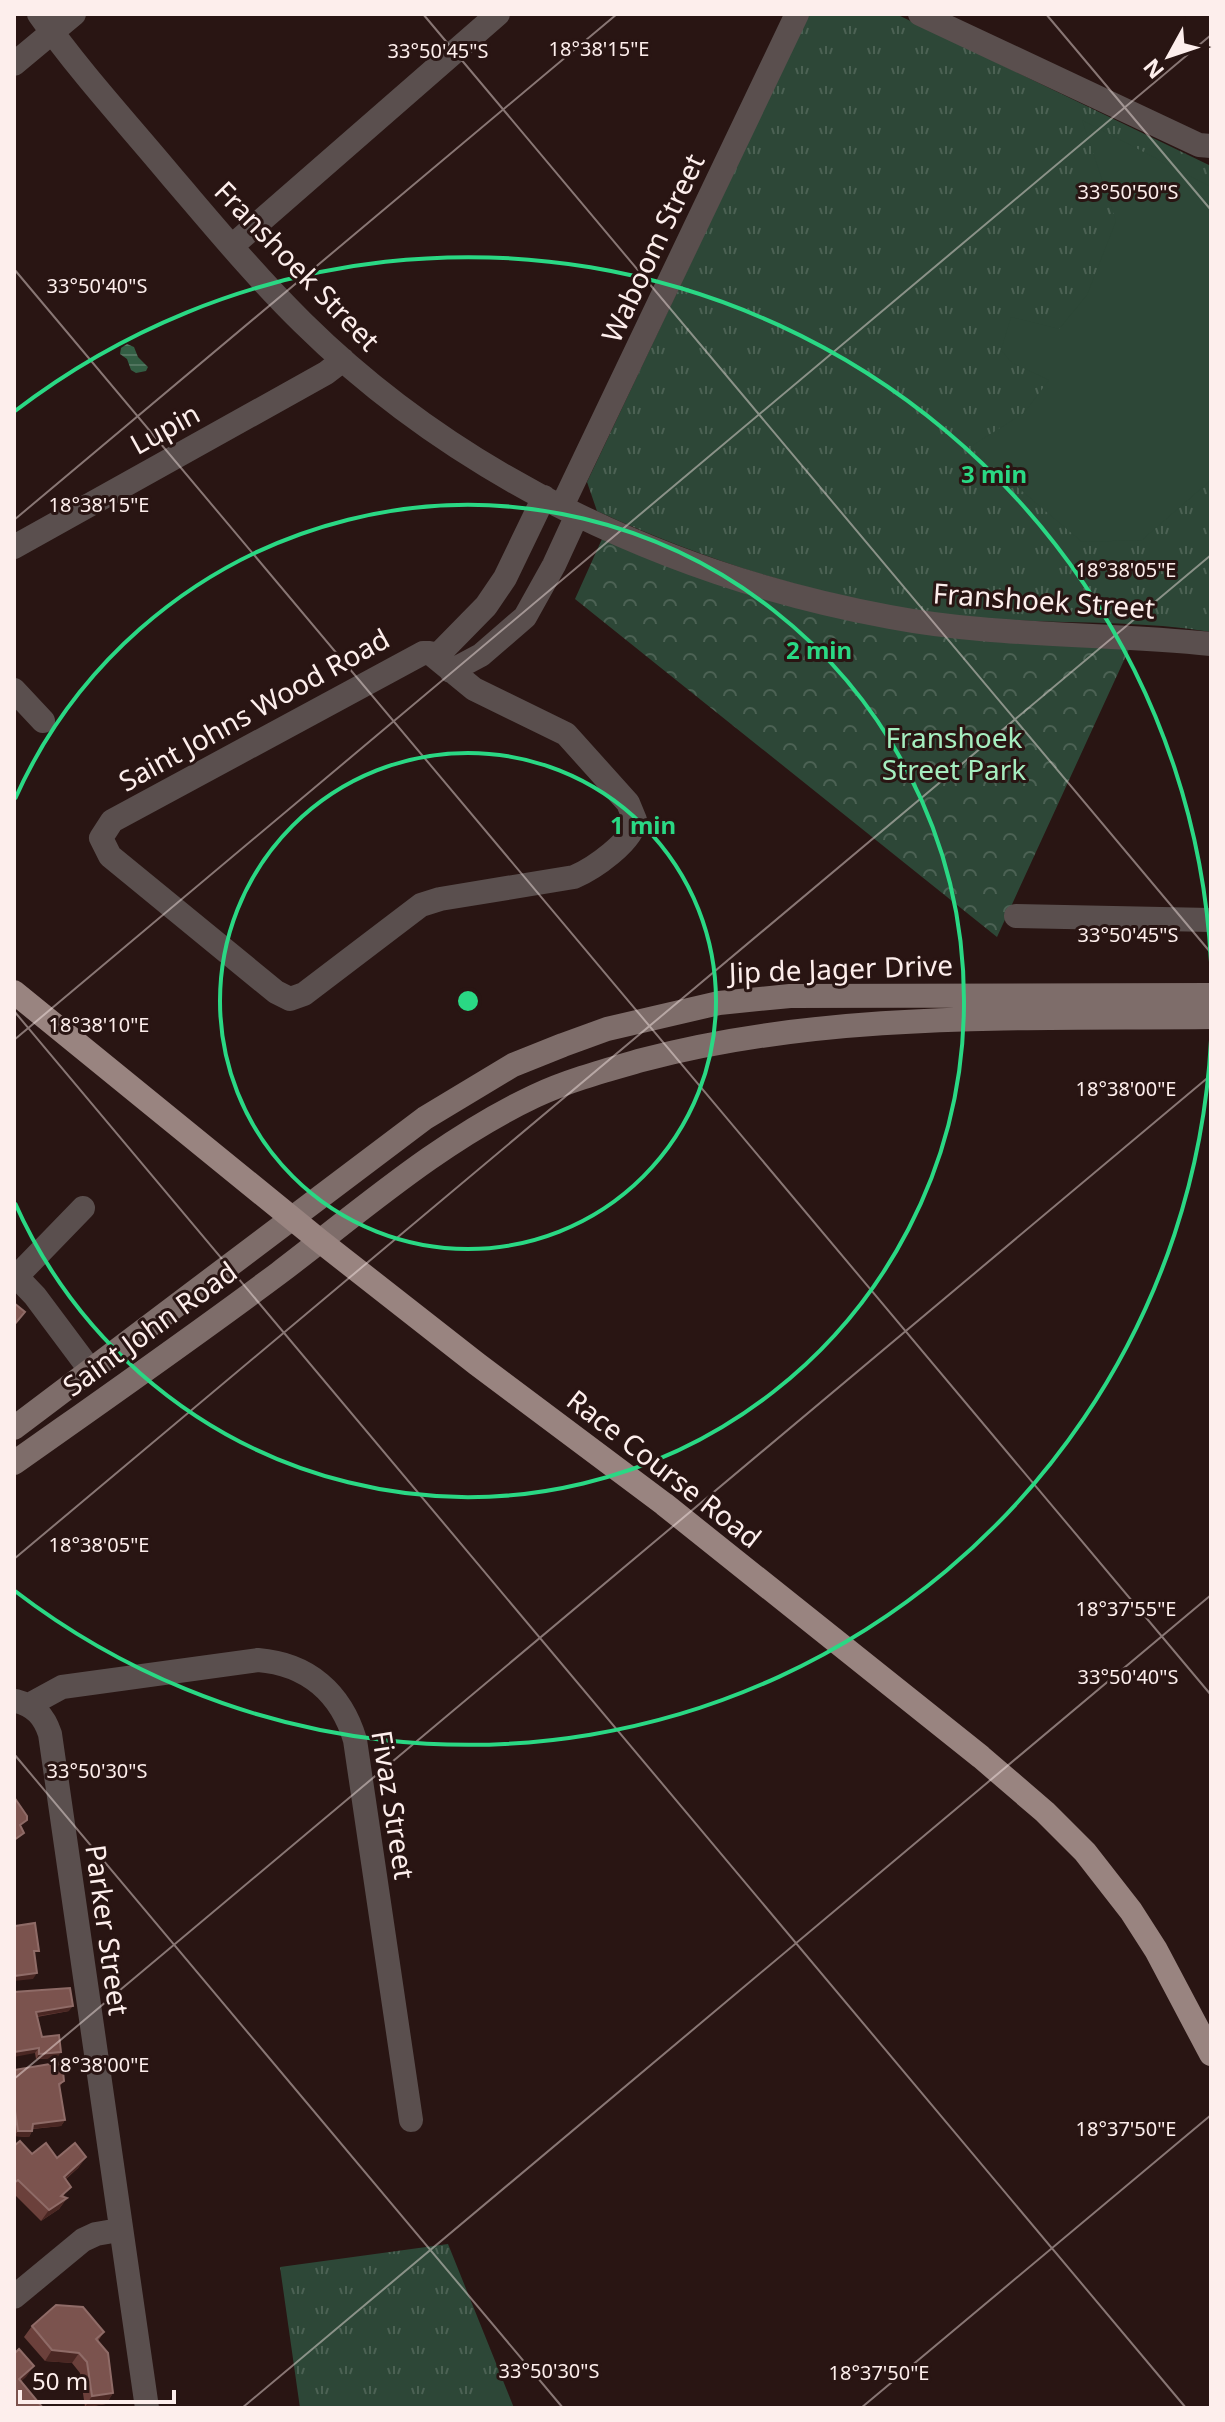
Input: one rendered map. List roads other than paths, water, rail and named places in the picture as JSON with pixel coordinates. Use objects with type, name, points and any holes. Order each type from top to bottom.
[{"type":"main road","name":"Race Course Road","points":[[14,992],[292,1219],[676,1513],[981,1757],[1045,1812],[1085,1852],[1131,1911],[1156,1950],[1211,2054]]},
{"type":"main road","name":"Jip de Jager Drive","points":[[292,1219],[343,1177],[425,1118],[513,1065],[607,1029],[655,1017],[719,1003],[790,996],[1211,995]]},
{"type":"main road","name":"Jip de Jager Drive","points":[[320,1241],[414,1168],[481,1124],[539,1094],[605,1070],[689,1048],[804,1029],[944,1020],[1211,1017]]},
{"type":"main road","name":"Saint John Road","points":[[14,1428],[292,1219]]},
{"type":"main road","name":"Saint John Road","points":[[14,1463],[320,1241]]},
{"type":"street","points":[[14,64],[46,24],[74,14]]},
{"type":"street","points":[[232,246],[498,14]]},
{"type":"street","name":"Waboom Street","points":[[561,506],[797,14]]},
{"type":"street","points":[[920,14],[1199,145],[1210,146]]},
{"type":"street","name":"Franshoek Street","points":[[46,24],[232,246],[294,315],[343,360],[450,442],[561,506],[628,539],[724,575],[844,609],[1008,631],[1135,636],[1211,644]]},
{"type":"street","name":"Lupin","points":[[14,547],[326,373],[343,360]]},
{"type":"street","points":[[443,664],[481,655],[525,617],[554,565],[561,506]]},
{"type":"street","points":[[443,664],[561,506]]},
{"type":"street","name":"Saint Johns Wood Road","points":[[430,653],[443,664],[474,689],[566,734],[628,803],[635,820],[631,834],[593,868],[574,877],[440,899],[421,905],[304,994],[290,999],[282,997],[264,983],[110,856],[104,847],[101,838],[112,821],[416,655],[430,653]]},
{"type":"street","points":[[14,690],[43,721]]},
{"type":"street","points":[[1016,916],[1211,920]]},
{"type":"street","points":[[83,1208],[16,1275],[91,1371]]},
{"type":"street","name":"Fivaz Street","points":[[21,1703],[62,1687],[258,1660],[287,1664],[325,1687],[344,1711],[355,1740],[411,2120]]},
{"type":"street","name":"Parker Street","points":[[21,1703],[43,1717],[50,1734],[147,2408]]},
{"type":"street","points":[[14,2297],[83,2240],[119,2230]]},
{"type":"park label","name":"Franshoek Street Park","points":[[954,754]]}]
